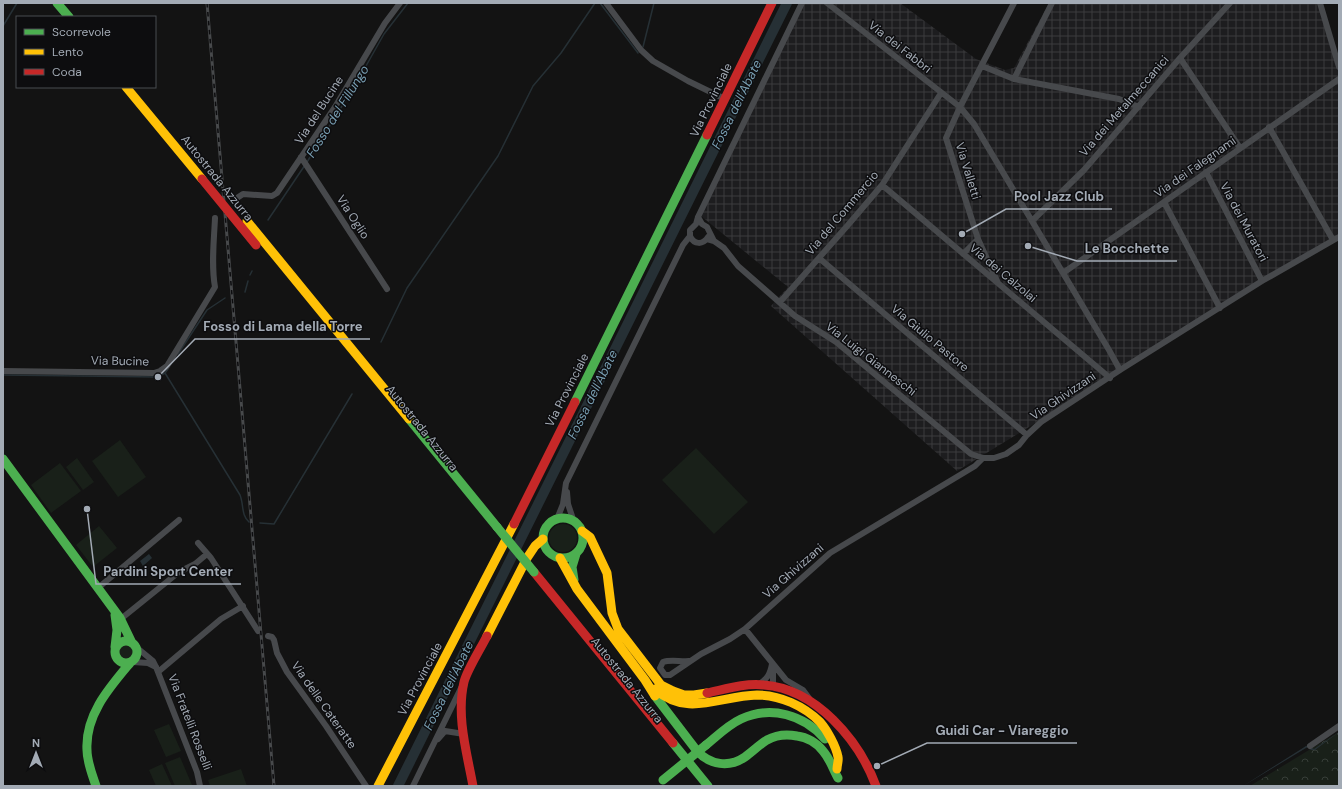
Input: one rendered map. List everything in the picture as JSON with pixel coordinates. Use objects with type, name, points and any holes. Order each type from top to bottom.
[{"type":"main road","points":[[57,3],[68,16]]},
{"type":"main road","points":[[67,3],[78,16]]},
{"type":"main road","name":"Via Provinciale","points":[[378,786],[489,572],[772,3]]},
{"type":"main road","name":"Autostrada Azzurra","points":[[127,88],[247,221],[495,530]]},
{"type":"main road","name":"Autostrada Azzurra","points":[[137,88],[256,245],[708,786]]},
{"type":"main road","name":"Via Fratelli Rosselli","points":[[3,459],[120,618],[134,645]]},
{"type":"main road","points":[[550,554],[544,544],[544,534],[549,525],[557,520],[563,519],[574,522],[590,537],[607,573],[612,613],[618,629],[661,685],[670,691],[691,696],[702,695],[745,685],[777,686],[809,698],[827,713],[840,727],[868,767],[876,786]]},
{"type":"main road","points":[[577,589],[572,575],[572,559],[582,544],[582,531]]},
{"type":"main road","points":[[473,786],[461,717],[464,681],[527,558],[543,539]]},
{"type":"main road","points":[[527,558],[534,553],[550,554],[560,558],[566,558],[577,552],[591,551],[601,558]]},
{"type":"main road","points":[[560,558],[577,589],[699,753],[712,761],[725,764],[737,762],[747,757],[759,745],[769,739],[781,735],[794,735],[807,738],[826,753],[838,782]]},
{"type":"main road","name":"Autostrada Azzurra","points":[[532,575],[698,786]]},
{"type":"main road","name":"Via Fratelli Rosselli","points":[[112,608],[117,630],[115,647]]},
{"type":"main road","points":[[96,786],[87,764],[87,735],[96,709],[110,685],[131,662],[137,653],[134,645],[129,641],[121,642],[115,647],[114,655],[116,658],[110,685]]},
{"type":"main road","points":[[116,658],[122,663],[131,662]]},
{"type":"main road","points":[[645,680],[666,698],[684,704],[699,704],[757,695],[776,697],[792,702],[813,715],[827,730],[838,757],[838,782]]},
{"type":"main road","points":[[655,786],[732,725],[743,718],[762,713],[781,713],[802,720],[819,732],[825,739],[833,754],[837,769]]},
{"type":"street","name":"Via del Bucine","points":[[237,198],[243,194],[272,196],[277,193],[302,159],[335,107],[385,22],[400,3]]},
{"type":"street","points":[[606,3],[641,50],[653,61],[688,81],[725,99]]},
{"type":"street","points":[[699,224],[698,217],[802,3]]},
{"type":"street","name":"Via dei Fabbri","points":[[827,3],[960,107],[974,124],[1110,350],[1120,370]]},
{"type":"street","name":"Via Valletti","points":[[998,283],[978,239],[946,138],[960,107],[1014,3]]},
{"type":"street","points":[[1014,78],[1052,3]]},
{"type":"street","name":"Via dei Metalmeccanici","points":[[1032,221],[1084,170],[1180,58],[1230,3]]},
{"type":"street","points":[[1320,3],[1339,67]]},
{"type":"street","points":[[1180,58],[1240,148]]},
{"type":"street","points":[[982,66],[1014,78],[1120,98],[1139,107]]},
{"type":"street","name":"Via dei Falegnami","points":[[1064,273],[1339,79]]},
{"type":"street","name":"Via del Commercio","points":[[780,302],[882,185],[941,93]]},
{"type":"street","points":[[1269,128],[1333,240]]},
{"type":"street","name":"Via Oglio","points":[[302,159],[387,290]]},
{"type":"street","name":"Via dei Muratori","points":[[1206,172],[1262,281]]},
{"type":"street","name":"Via dei Calzolai","points":[[882,185],[1110,378]]},
{"type":"street","points":[[1164,202],[1220,308]]},
{"type":"street","name":"Via Bucine","points":[[3,371],[154,373],[167,366],[215,287],[213,276],[213,250],[215,218]]},
{"type":"street","points":[[557,520],[563,504],[566,483],[683,245],[691,238],[691,228],[699,224],[707,227],[708,236],[705,242],[699,243],[691,238]]},
{"type":"street","name":"Via Luigi Gianneschi","points":[[708,236],[724,248],[738,266],[795,316],[836,342],[971,454],[983,458]]},
{"type":"street","name":"Via Ghivizzani","points":[[689,661],[730,639],[745,629],[830,553],[975,466],[983,458],[994,458],[1006,454],[1019,445],[1027,434],[1041,422],[1120,370],[1262,281],[1339,237]]},
{"type":"street","points":[[963,254],[978,239]]},
{"type":"street","name":"Via Giulio Pastore","points":[[818,258],[1027,434]]},
{"type":"street","points":[[566,483],[568,504],[574,522]]},
{"type":"street","points":[[98,588],[179,520]]},
{"type":"street","points":[[198,542],[206,554],[211,558],[258,631]]},
{"type":"street","points":[[120,618],[137,607],[179,572],[195,564],[206,554]]},
{"type":"street","points":[[157,670],[221,619],[243,606]]},
{"type":"street","points":[[745,629],[786,680],[803,690],[809,698]]},
{"type":"street","name":"Via delle Cateratte","points":[[268,636],[272,637],[274,640],[277,653],[287,672],[326,726],[366,786]]},
{"type":"street","name":"Via Fratelli Rosselli","points":[[134,645],[153,661],[197,772],[200,786]]},
{"type":"street","name":"Via Fratelli Rosselli","points":[[131,662],[148,663],[157,670]]},
{"type":"street","points":[[758,685],[768,678],[773,665]]},
{"type":"street","points":[[773,665],[781,679],[777,686]]},
{"type":"street","points":[[414,786],[464,681]]},
{"type":"street","points":[[1310,746],[1339,726]]},
{"type":"street","points":[[434,742],[446,731],[464,734]]},
{"type":"shaded area","points":[[804,3],[900,3],[976,59],[1005,70],[1014,68],[1049,3],[1318,3],[1339,70],[1339,234],[1124,365],[1029,427],[957,471],[771,306],[788,287],[701,216]]},
{"type":"shaded area","points":[[149,554],[152,558],[143,566],[140,561]]},
{"type":"shaded area","points":[[1339,732],[1315,750],[1311,750],[1308,747],[1306,748],[1243,786],[1306,746],[1314,749]]},
{"type":"green space","points":[[120,440],[146,477],[118,497],[92,461]]},
{"type":"green space","points":[[696,448],[748,502],[714,534],[662,480]]},
{"type":"green space","points":[[77,458],[94,482],[83,490],[66,467]]},
{"type":"green space","points":[[60,463],[81,491],[51,513],[31,485]]},
{"type":"green space","points":[[563,524],[573,528],[577,538],[573,548],[563,552],[553,548],[549,538],[553,528]]},
{"type":"green space","points":[[99,526],[117,548],[93,567],[76,545]]},
{"type":"green space","points":[[123,645],[129,645],[133,649],[133,655],[129,659],[123,659],[119,655],[119,649]]},
{"type":"green space","points":[[169,724],[181,751],[166,757],[154,730]]},
{"type":"green space","points":[[1339,732],[1339,786],[1250,786],[1332,736]]},
{"type":"green space","points":[[180,757],[192,785],[175,786],[165,763]]},
{"type":"green space","points":[[162,764],[172,786],[156,786],[149,770]]},
{"type":"green space","points":[[241,769],[247,786],[210,786],[208,780]]},
{"type":"waterway","points":[[3,26],[17,3]]},
{"type":"waterway","name":"Fosso del Fillungo","points":[[307,162],[357,82],[384,34],[408,3]]},
{"type":"waterway","points":[[381,342],[407,288],[498,156],[533,86],[561,53],[595,3]]},
{"type":"waterway","points":[[600,3],[638,53]]},
{"type":"waterway","points":[[643,47],[654,3]]},
{"type":"waterway","name":"Fossa dell'Abate","points":[[398,786],[787,3]]},
{"type":"waterway","name":"Fosso del Fillungo","points":[[268,220],[305,165]]},
{"type":"waterway","name":"Fosso del Fillungo","points":[[250,275],[252,271]]},
{"type":"waterway","name":"Fosso del Fillungo","points":[[245,292],[248,281]]},
{"type":"waterway","name":"Fosso del Fillungo","points":[[178,354],[207,310],[225,298]]},
{"type":"waterway","points":[[3,375],[158,377],[165,373],[168,369]]},
{"type":"waterway","points":[[165,373],[240,495],[244,513],[249,522]]},
{"type":"waterway","points":[[260,523],[274,524],[352,394]]},
{"type":"railway","points":[[207,3],[274,786]]},
{"type":"traffic: fast","points":[[57,3],[68,16]]},
{"type":"traffic: fast","points":[[575,402],[707,135]]},
{"type":"traffic: fast","points":[[409,419],[497,527]]},
{"type":"traffic: fast","points":[[3,459],[120,618],[132,643]]},
{"type":"traffic: fast","points":[[563,518],[571,520],[577,524],[581,530],[583,538],[581,546],[577,552],[571,556],[563,558],[555,556],[549,552],[545,546],[543,538],[545,530],[549,524],[555,520],[563,518]]},
{"type":"traffic: fast","points":[[497,527],[534,572]]},
{"type":"traffic: fast","points":[[574,580],[572,567],[576,554]]},
{"type":"traffic: fast","points":[[115,615],[117,630],[115,647]]},
{"type":"traffic: fast","points":[[122,641],[130,641],[137,648],[137,652],[137,656],[130,663],[122,663],[115,656],[115,648],[122,641]]},
{"type":"traffic: fast","points":[[96,786],[87,754],[87,737],[90,725],[94,714],[107,692],[130,663]]},
{"type":"traffic: fast","points":[[655,696],[697,751],[702,756],[714,762],[726,764],[733,763],[745,757],[770,738],[782,735],[793,735],[808,739],[818,745],[828,757],[838,778]]},
{"type":"traffic: fast","points":[[706,745],[736,721],[752,715],[764,713],[775,713],[797,718],[817,731],[825,739]]},
{"type":"traffic: fast","points":[[673,743],[708,786]]},
{"type":"traffic: fast","points":[[663,780],[706,745]]},
{"type":"traffic: slow","points":[[127,88],[202,179]]},
{"type":"traffic: slow","points":[[247,221],[409,419]]},
{"type":"traffic: slow","points":[[378,786],[514,524]]},
{"type":"traffic: slow","points":[[582,531],[590,537],[607,573],[612,613],[618,629],[661,685],[684,695],[707,693]]},
{"type":"traffic: slow","points":[[487,636],[527,558],[535,546],[543,539]]},
{"type":"traffic: slow","points":[[560,558],[577,589],[645,680],[655,696]]},
{"type":"traffic: slow","points":[[655,689],[667,698],[692,704],[757,695],[774,697],[791,702],[814,716],[825,729],[837,753],[837,769]]},
{"type":"traffic: jam","points":[[707,135],[772,3]]},
{"type":"traffic: jam","points":[[202,179],[256,245]]},
{"type":"traffic: jam","points":[[514,524],[575,402]]},
{"type":"traffic: jam","points":[[534,572],[673,743]]},
{"type":"traffic: jam","points":[[473,786],[463,734],[461,708],[462,695],[464,682],[471,665],[487,636]]},
{"type":"traffic: jam","points":[[707,693],[749,685],[764,685],[783,689],[801,696],[818,707],[847,735],[859,751],[876,786]]},
{"type":"place","name":"Pool Jazz Club","points":[[962,234]]},
{"type":"place","name":"Le Bocchette","points":[[1028,246]]},
{"type":"place","name":"Fosso di Lama della Torre","points":[[158,377]]},
{"type":"place","name":"Pardini Sport Center","points":[[87,509]]},
{"type":"place","name":"Guidi Car - Viareggio","points":[[877,766]]}]
